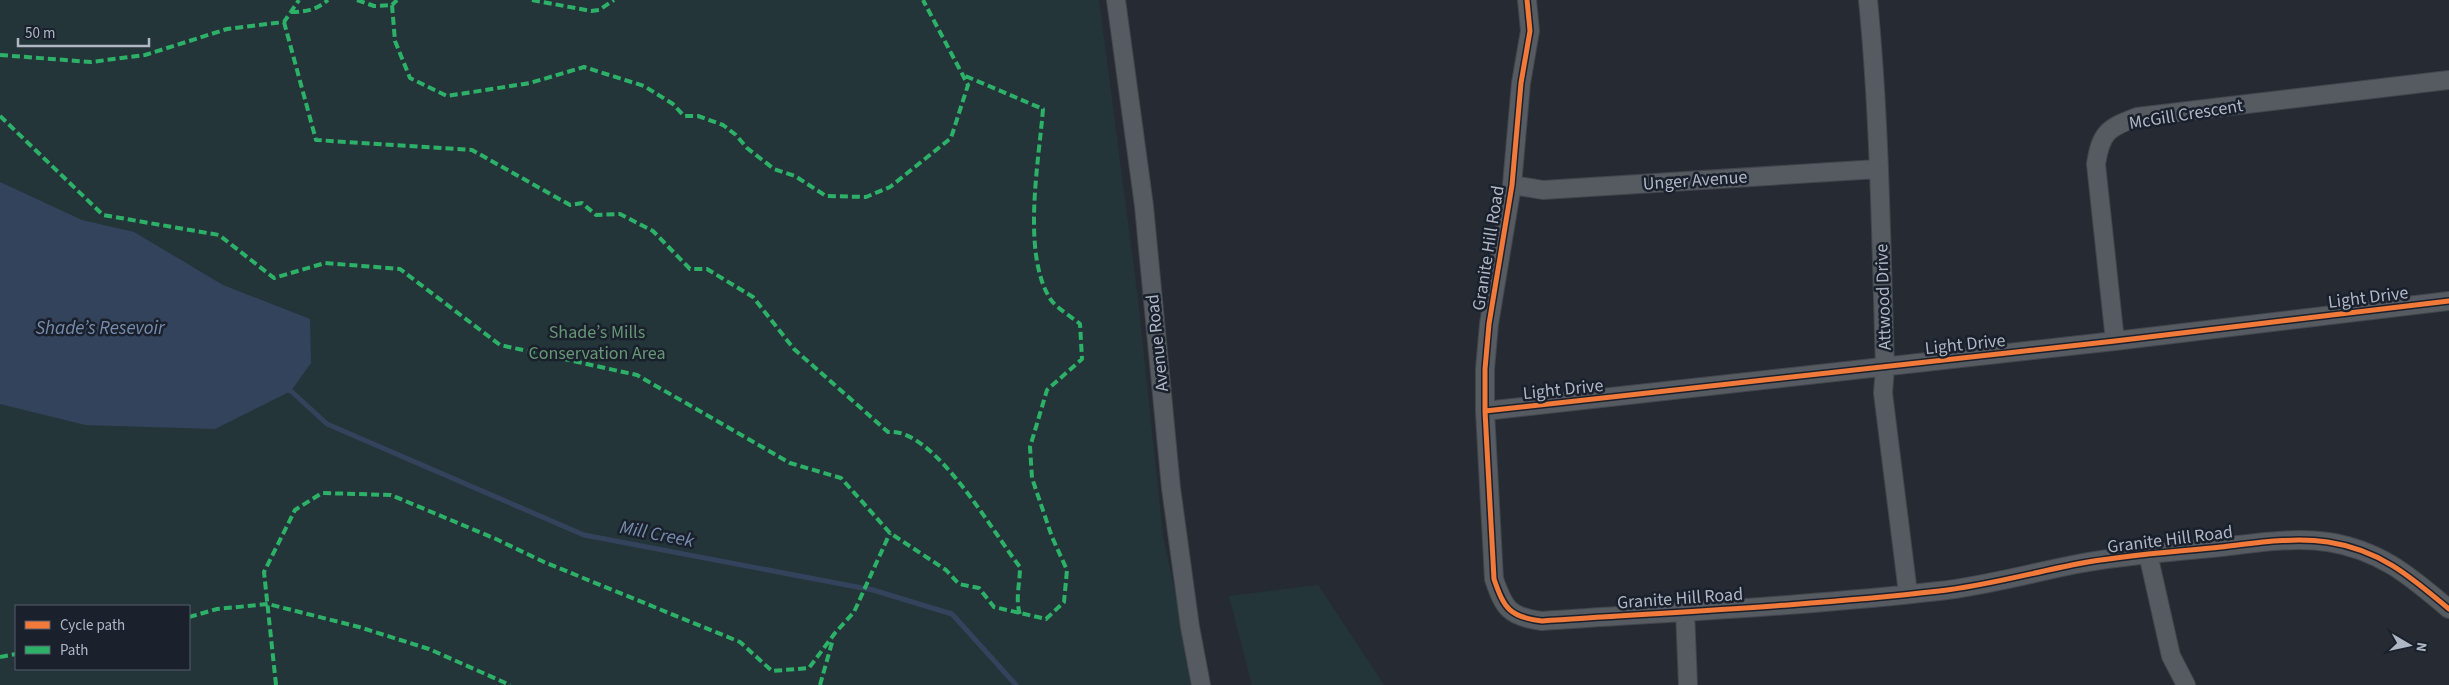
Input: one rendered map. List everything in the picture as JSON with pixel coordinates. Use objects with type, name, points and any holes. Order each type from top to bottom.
[{"type":"street","name":"Avenue Road","points":[[1116,0],[1144,206],[1171,488],[1190,627],[1201,685]]},
{"type":"street","name":"Granite Hill Road","points":[[1527,0],[1530,31],[1521,83],[1512,185],[1490,324],[1485,369],[1484,411],[1494,579],[1503,605],[1524,619],[1542,621],[1799,604],[1940,591],[2080,564],[2148,554],[2288,540],[2327,542],[2364,550],[2384,558],[2410,576],[2449,609]]},
{"type":"street","name":"Attwood Drive","points":[[1868,0],[1878,169],[1885,366],[1883,393],[1908,593]]},
{"type":"street","name":"McGill Crescent","points":[[2115,341],[2096,164],[2099,144],[2113,126],[2137,117],[2449,80]]},
{"type":"street","name":"Unger Avenue","points":[[1512,185],[1543,190],[1878,169]]},
{"type":"street","name":"Light Drive","points":[[1484,411],[2115,341],[2449,301]]},
{"type":"street","points":[[2148,554],[2171,656],[2186,685]]},
{"type":"street","points":[[1686,611],[1688,685]]},
{"type":"green space","name":"Shade’s Mills Conservation Area","points":[[0,0],[1099,0],[1138,300],[1163,536],[1194,685],[0,685]]},
{"type":"green space","points":[[1318,585],[1384,685],[1252,685],[1229,596]]},
{"type":"water","name":"Shade’s Resevoir","points":[[0,182],[82,220],[134,232],[223,285],[310,319],[311,363],[291,391],[215,429],[85,425],[0,404]]},
{"type":"waterway","name":"Mill Creek","points":[[285,389],[291,391],[327,424],[584,535],[873,590],[952,614],[1016,685]]},
{"type":"marked path","points":[[0,55],[91,62],[145,55],[227,29],[284,22],[299,0]]},
{"type":"marked path","points":[[291,12],[311,10],[328,0]]},
{"type":"marked path","points":[[357,0],[374,6],[392,5],[397,0]]},
{"type":"marked path","points":[[532,0],[591,11],[599,10],[614,0]]},
{"type":"marked path","points":[[392,5],[395,41],[410,78],[447,96],[530,83],[584,67],[644,86],[673,104],[684,116],[698,116],[723,125],[736,135],[747,148],[774,169],[795,176],[826,196],[866,197],[890,187],[951,138],[968,85],[923,0]]},
{"type":"marked path","points":[[284,22],[316,140],[472,150],[570,205],[582,203],[596,215],[620,214],[653,231],[690,269],[707,269],[753,297],[794,349],[888,432],[906,435],[924,446],[961,485],[1020,567],[1018,597],[1020,615]]},
{"type":"marked path","points":[[0,116],[103,215],[219,235],[274,278],[325,263],[400,269],[500,345],[637,375],[790,463],[841,478],[890,533],[946,570],[959,584],[979,588],[994,607],[1046,619],[1064,602],[1067,570],[1052,537],[1032,478],[1030,447],[1047,390],[1082,359],[1080,324],[1051,300],[1042,281],[1037,258],[1034,234],[1034,207],[1043,109],[963,75]]},
{"type":"marked path","points":[[276,685],[264,572],[295,510],[322,493],[391,495],[496,539],[544,562],[740,642],[772,671],[809,668],[835,633],[854,612],[890,533]]},
{"type":"marked path","points":[[190,617],[217,609],[268,604],[359,627],[429,649],[510,685]]},
{"type":"marked path","points":[[820,685],[833,639]]},
{"type":"marked path","points":[[0,657],[15,654]]},
{"type":"cycle path","points":[[1527,0],[1530,31],[1521,83],[1512,185],[1489,324],[1485,369],[1485,411],[1494,579],[1505,604],[1515,614],[1542,621],[1790,605],[1889,596],[1974,586],[2113,558],[2288,540],[2328,542],[2363,551],[2379,558],[2407,575],[2449,609]]},
{"type":"cycle path","points":[[1485,411],[2115,341],[2449,301]]}]
